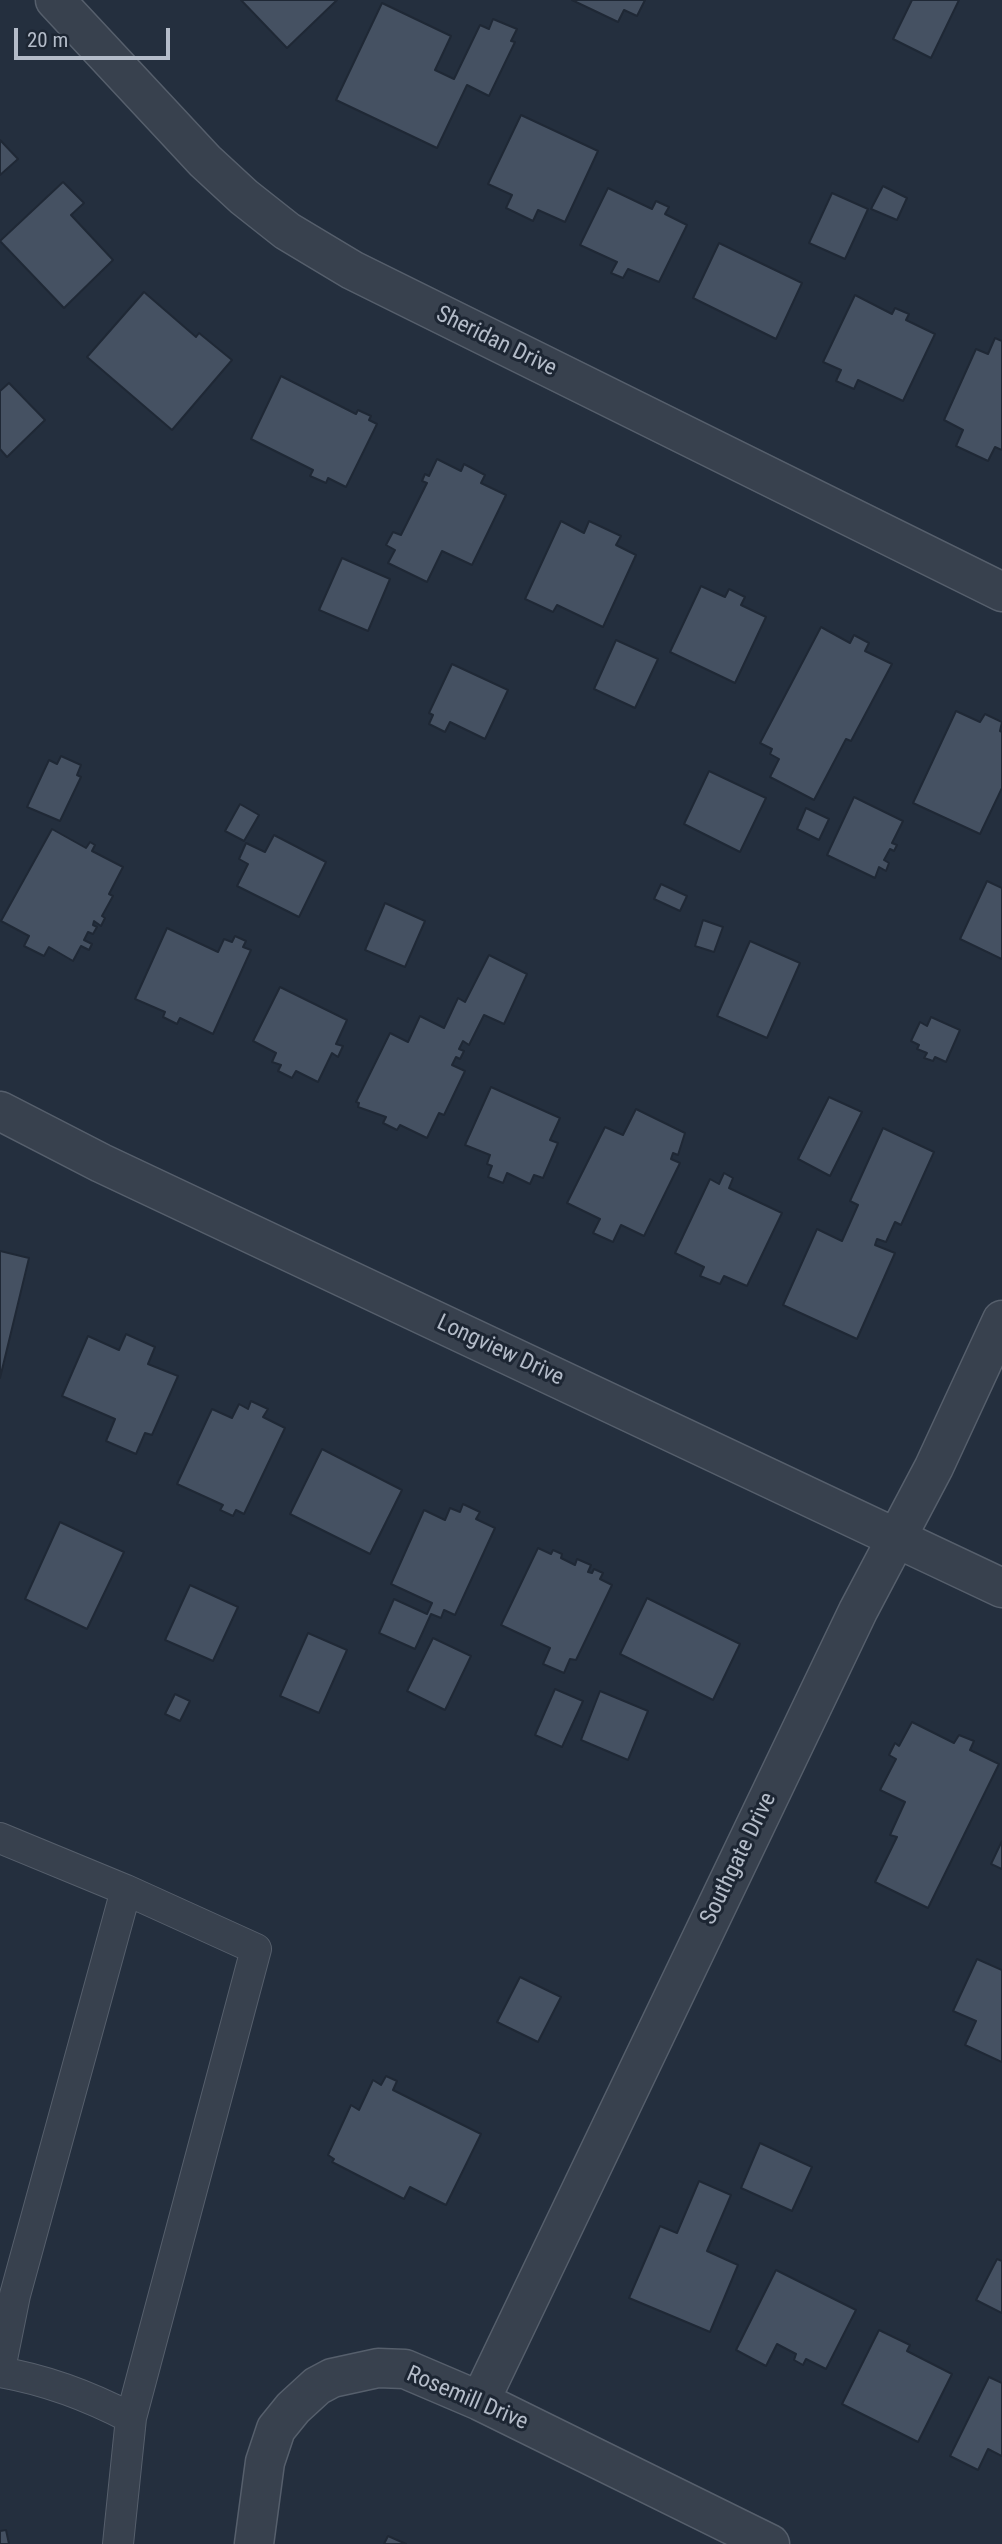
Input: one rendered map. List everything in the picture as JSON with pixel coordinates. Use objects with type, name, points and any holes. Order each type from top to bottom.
[{"type":"street","name":"Sheridan Drive","points":[[55,0],[205,161],[287,231],[352,270],[1002,592]]},
{"type":"street","name":"Longview Drive","points":[[0,1111],[101,1163],[1002,1588]]},
{"type":"street","name":"Southgate Drive","points":[[480,2401],[852,1624],[934,1467],[1002,1320]]},
{"type":"street","name":"Rosemill Drive","points":[[254,2544],[265,2462],[276,2429],[293,2408],[317,2386],[332,2378],[378,2368],[405,2369],[480,2401],[770,2544]]},
{"type":"lane","points":[[0,1838],[126,1890],[256,1949],[131,2418],[118,2544]]},
{"type":"lane","points":[[126,1890],[8,2284],[0,2371],[49,2383],[94,2399],[131,2418]]},
{"type":"building","points":[[241,0],[337,0],[287,48]]},
{"type":"building","points":[[572,0],[645,0],[637,16],[624,10],[618,22]]},
{"type":"building","points":[[912,0],[959,0],[931,58],[893,39]]},
{"type":"building","points":[[382,3],[451,36],[435,70],[454,79],[480,25],[489,29],[493,19],[517,29],[511,41],[515,42],[489,96],[467,85],[437,148],[336,100]]},
{"type":"building","points":[[521,115],[598,151],[565,222],[538,210],[533,221],[506,208],[512,195],[488,184]]},
{"type":"building","points":[[0,140],[18,159],[0,175]]},
{"type":"building","points":[[63,182],[84,203],[71,215],[113,260],[64,308],[0,241]]},
{"type":"building","points":[[883,186],[907,198],[897,220],[871,209]]},
{"type":"building","points":[[608,188],[652,209],[656,201],[669,207],[665,214],[687,225],[659,282],[628,269],[623,278],[611,273],[617,262],[580,245]]},
{"type":"building","points":[[832,193],[868,209],[845,259],[809,243]]},
{"type":"building","points":[[719,243],[802,283],[776,339],[693,298]]},
{"type":"building","points":[[144,292],[196,337],[199,333],[232,360],[172,430],[87,357]]},
{"type":"building","points":[[855,295],[892,314],[895,308],[909,314],[906,320],[935,334],[903,401],[858,380],[854,389],[836,381],[841,370],[823,362]]},
{"type":"building","points":[[995,338],[1002,341],[1002,450],[995,447],[988,461],[956,446],[963,430],[944,420],[976,349],[988,354]]},
{"type":"building","points":[[281,376],[356,414],[358,410],[371,416],[369,420],[377,424],[346,487],[328,478],[326,483],[310,476],[313,470],[251,439]]},
{"type":"building","points":[[9,383],[45,420],[7,457],[0,449],[0,391]]},
{"type":"building","points":[[437,459],[461,471],[464,464],[485,475],[481,483],[506,495],[472,565],[442,551],[427,582],[388,563],[395,550],[386,545],[393,532],[401,535],[427,483],[422,481],[425,474],[429,476]]},
{"type":"building","points":[[561,521],[584,533],[589,521],[621,536],[616,545],[636,555],[603,627],[557,605],[553,612],[525,599]]},
{"type":"building","points":[[342,558],[390,579],[368,631],[319,610]]},
{"type":"building","points":[[701,586],[725,597],[729,589],[745,597],[741,605],[766,617],[735,683],[670,652]]},
{"type":"building","points":[[821,627],[850,643],[854,635],[869,643],[865,651],[892,664],[851,741],[846,739],[814,800],[770,777],[779,759],[770,754],[772,749],[760,743]]},
{"type":"building","points":[[616,640],[658,659],[635,708],[594,689]]},
{"type":"building","points":[[452,664],[508,690],[485,739],[450,722],[445,732],[429,724],[433,715],[429,713]]},
{"type":"building","points":[[956,711],[980,722],[985,714],[1002,722],[1002,788],[980,834],[913,803]]},
{"type":"building","points":[[61,756],[81,765],[77,775],[81,777],[60,821],[27,807],[49,760],[57,764]]},
{"type":"building","points":[[709,771],[766,798],[740,852],[684,824]]},
{"type":"building","points":[[854,797],[903,821],[892,843],[897,845],[894,851],[890,849],[884,860],[889,863],[886,871],[879,867],[875,878],[827,855]]},
{"type":"building","points":[[240,804],[259,815],[244,841],[225,831]]},
{"type":"building","points":[[806,808],[829,819],[819,840],[797,829]]},
{"type":"building","points":[[52,829],[86,848],[90,842],[95,845],[92,851],[123,867],[109,894],[113,896],[102,916],[105,918],[101,926],[94,921],[93,925],[97,927],[93,934],[88,932],[84,940],[92,944],[89,950],[81,946],[73,961],[49,947],[44,956],[24,946],[29,936],[1,921]]},
{"type":"building","points":[[274,835],[326,862],[299,917],[237,886],[248,864],[239,859],[246,843],[265,852]]},
{"type":"building","points":[[987,881],[1002,888],[1002,959],[960,939]]},
{"type":"building","points":[[661,884],[687,896],[680,911],[654,899]]},
{"type":"building","points":[[385,903],[425,921],[405,967],[365,950]]},
{"type":"building","points":[[703,920],[723,927],[714,952],[695,946]]},
{"type":"building","points":[[167,928],[218,952],[224,939],[232,942],[235,936],[246,941],[243,947],[251,950],[213,1034],[180,1018],[177,1024],[163,1017],[165,1012],[135,999]]},
{"type":"building","points":[[750,941],[800,963],[767,1038],[717,1016]]},
{"type":"building","points":[[489,955],[527,974],[504,1024],[484,1015],[469,1045],[463,1041],[459,1049],[464,1051],[460,1059],[456,1057],[452,1065],[465,1071],[444,1115],[439,1113],[427,1138],[400,1125],[397,1130],[383,1123],[386,1117],[358,1107],[359,1103],[356,1102],[390,1033],[408,1042],[420,1016],[444,1028],[458,998],[465,1002]]},
{"type":"building","points":[[280,987],[347,1020],[336,1044],[343,1046],[338,1057],[332,1053],[318,1082],[296,1071],[292,1078],[278,1071],[281,1065],[272,1062],[276,1053],[253,1041]]},
{"type":"building","points":[[931,1017],[960,1030],[946,1062],[935,1057],[933,1061],[924,1058],[927,1053],[917,1049],[919,1045],[911,1041],[920,1022],[927,1026]]},
{"type":"building","points":[[491,1087],[560,1118],[550,1140],[558,1143],[543,1178],[534,1175],[530,1184],[507,1173],[503,1183],[488,1177],[492,1166],[487,1164],[490,1155],[465,1145]]},
{"type":"building","points":[[829,1097],[862,1112],[830,1176],[798,1159]]},
{"type":"building","points":[[636,1109],[685,1133],[678,1155],[673,1153],[671,1159],[680,1163],[644,1236],[621,1225],[613,1242],[593,1233],[600,1219],[567,1203],[605,1127],[623,1135]]},
{"type":"building","points":[[883,1128],[934,1152],[901,1225],[895,1222],[886,1242],[877,1239],[875,1245],[895,1253],[857,1339],[783,1305],[817,1229],[842,1241],[858,1205],[850,1201]]},
{"type":"building","points":[[724,1173],[733,1178],[729,1188],[782,1213],[747,1286],[724,1276],[720,1284],[700,1276],[704,1267],[675,1253],[710,1179],[719,1184]]},
{"type":"building","points":[[0,1251],[29,1258],[0,1378]]},
{"type":"building","points":[[126,1334],[155,1347],[148,1364],[178,1376],[152,1435],[145,1433],[136,1454],[106,1441],[115,1419],[62,1396],[88,1336],[119,1350]]},
{"type":"building","points":[[251,1401],[268,1409],[263,1417],[285,1428],[244,1514],[236,1510],[233,1516],[220,1510],[223,1505],[177,1484],[212,1409],[232,1418],[239,1404],[248,1409]]},
{"type":"building","points":[[322,1449],[402,1490],[370,1554],[290,1514]]},
{"type":"building","points":[[463,1504],[480,1512],[476,1519],[495,1528],[455,1615],[444,1610],[441,1618],[431,1614],[415,1649],[379,1633],[394,1599],[427,1614],[432,1603],[391,1584],[424,1510],[445,1520],[450,1508],[460,1512]]},
{"type":"building","points":[[60,1522],[124,1552],[87,1629],[25,1599]]},
{"type":"building","points":[[538,1548],[551,1554],[553,1550],[562,1554],[561,1558],[575,1565],[577,1559],[591,1565],[588,1572],[592,1573],[594,1569],[603,1573],[600,1579],[612,1585],[576,1660],[570,1659],[564,1673],[543,1664],[550,1648],[501,1625]]},
{"type":"building","points":[[190,1585],[238,1607],[213,1661],[165,1640]]},
{"type":"building","points":[[647,1598],[740,1644],[713,1700],[620,1654]]},
{"type":"building","points":[[308,1633],[347,1650],[319,1713],[280,1696]]},
{"type":"building","points":[[433,1638],[471,1656],[445,1710],[407,1691]]},
{"type":"building","points":[[555,1689],[583,1701],[562,1747],[535,1735]]},
{"type":"building","points":[[600,1691],[648,1711],[628,1760],[581,1740]]},
{"type":"building","points":[[175,1694],[190,1701],[180,1721],[165,1714]]},
{"type":"building","points":[[912,1722],[954,1743],[959,1735],[974,1741],[970,1750],[999,1764],[928,1908],[875,1882],[897,1837],[890,1835],[905,1802],[880,1790],[896,1759],[889,1755],[895,1743],[899,1746]]},
{"type":"building","points":[[1002,1841],[1002,1869],[991,1864]]},
{"type":"building","points":[[977,1959],[1002,1970],[1002,2062],[965,2045],[976,2021],[953,2011]]},
{"type":"building","points":[[520,1977],[561,1997],[538,2042],[497,2022]]},
{"type":"building","points":[[386,2076],[397,2081],[393,2090],[481,2134],[446,2205],[410,2187],[404,2199],[332,2162],[334,2159],[328,2155],[351,2105],[359,2110],[373,2080],[381,2085]]},
{"type":"building","points":[[760,2143],[812,2167],[792,2211],[741,2188]]},
{"type":"building","points":[[699,2181],[731,2195],[707,2251],[738,2265],[710,2332],[629,2298],[660,2226],[677,2233]]},
{"type":"building","points":[[997,2259],[1002,2261],[1002,2313],[976,2300]]},
{"type":"building","points":[[776,2270],[856,2310],[826,2369],[806,2359],[803,2365],[794,2360],[796,2354],[777,2344],[766,2366],[736,2350]]},
{"type":"building","points":[[879,2330],[910,2345],[907,2351],[952,2374],[918,2442],[842,2404]]},
{"type":"building","points":[[989,2377],[1002,2383],[1002,2456],[988,2449],[978,2470],[950,2456]]},
{"type":"building","points":[[6,2530],[9,2544],[0,2544],[0,2531]]},
{"type":"building","points":[[388,2536],[406,2544],[384,2544]]}]
